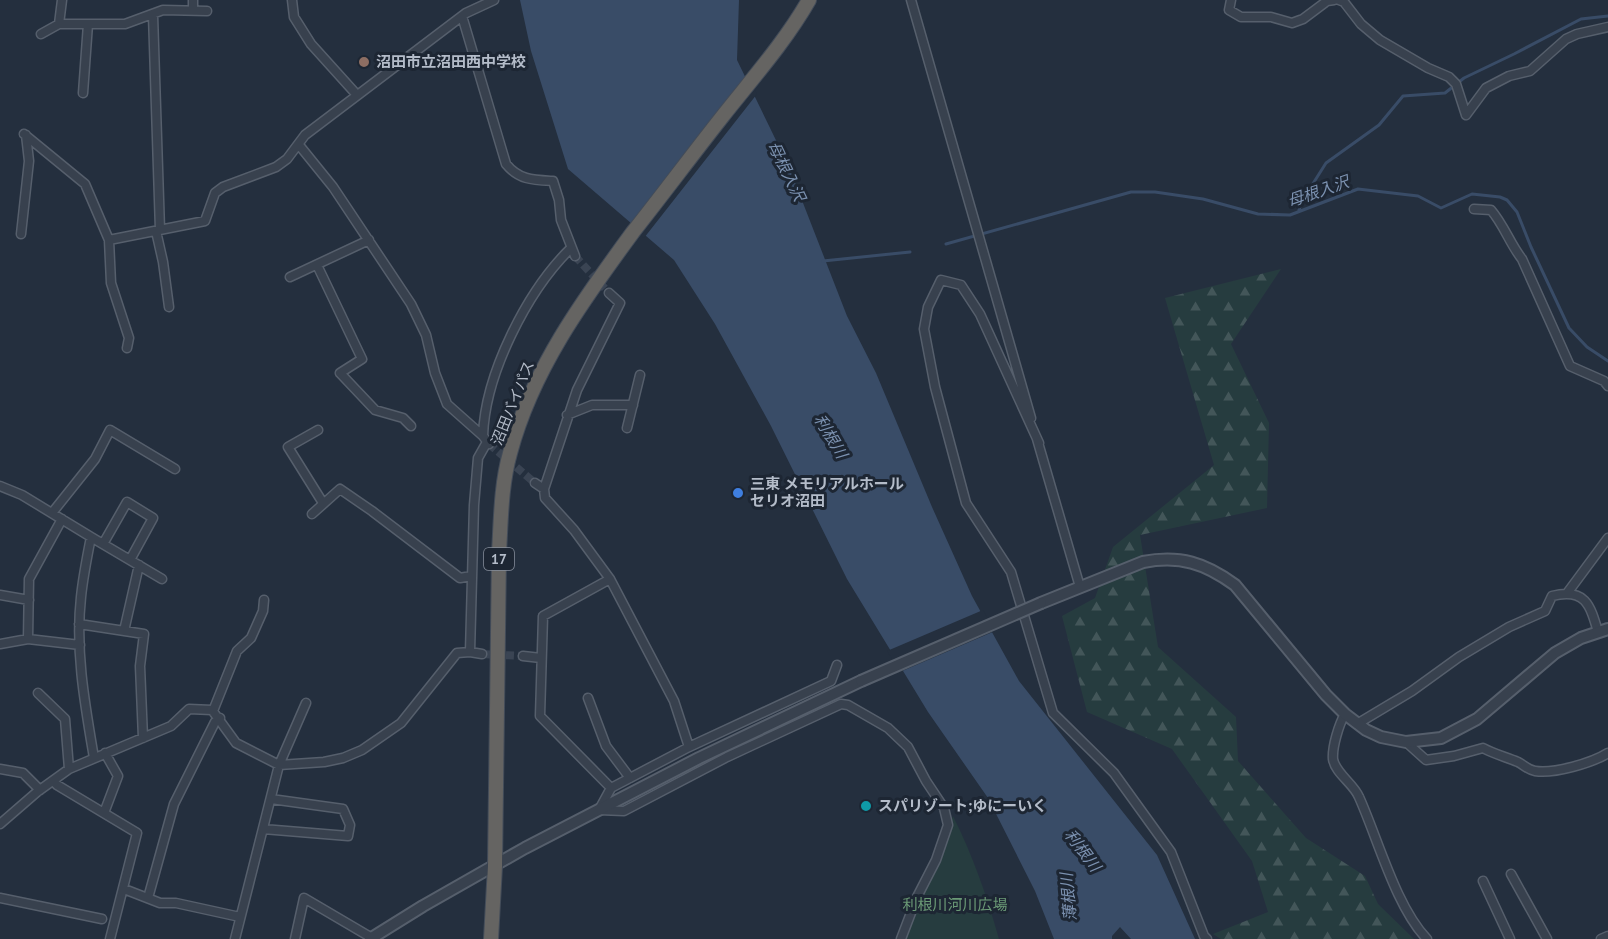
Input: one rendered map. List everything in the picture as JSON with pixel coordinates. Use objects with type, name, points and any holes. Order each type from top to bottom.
[{"type":"highway","name":"沼田バイパス","points":[[491,939],[495,866],[499,553],[505,477],[515,436],[534,387],[564,331],[601,276],[773,53],[808,0]]},
{"type":"street","points":[[59,24],[62,0]]},
{"type":"street","points":[[192,10],[193,0]]},
{"type":"street","points":[[292,0],[294,17],[311,44],[357,95]]},
{"type":"street","points":[[109,240],[205,221],[215,193],[223,187],[288,159],[305,135],[462,16],[494,0]]},
{"type":"street","points":[[911,0],[1080,587]]},
{"type":"street","points":[[1231,0],[1229,10],[1241,17],[1271,17],[1292,23],[1303,19],[1327,1],[1334,0]]},
{"type":"street","points":[[1339,0],[1344,2],[1362,24],[1380,40],[1428,68],[1449,77],[1456,84],[1466,115],[1486,88],[1509,76],[1530,71],[1566,39],[1608,27]]},
{"type":"street","points":[[40,34],[59,24],[125,24],[163,10],[207,10]]},
{"type":"street","points":[[153,15],[158,230],[169,307]]},
{"type":"street","points":[[462,16],[506,164],[514,174],[532,180],[553,182],[559,200],[561,220],[573,252],[560,258],[527,304],[508,343],[494,379],[486,409],[486,441],[478,458],[471,576],[470,652]]},
{"type":"street","points":[[83,93],[88,24]]},
{"type":"street","points":[[21,234],[29,161],[25,134],[84,183],[109,240],[111,283],[129,338],[127,348]]},
{"type":"street","points":[[299,145],[333,187],[411,304],[426,335],[435,373],[447,405],[486,441]]},
{"type":"street","points":[[1474,209],[1491,210],[1501,222],[1511,245],[1522,259],[1570,366],[1604,381],[1608,386]]},
{"type":"street","points":[[290,277],[369,240]]},
{"type":"street","points":[[316,265],[362,359],[340,373],[375,410],[403,418],[411,426]]},
{"type":"street","points":[[1039,443],[980,314],[961,285],[941,279],[928,307],[924,329],[935,387],[966,503],[1015,581],[1053,713],[1114,774],[1171,852],[1204,936],[1208,939]]},
{"type":"street","points":[[609,293],[620,303],[577,390],[544,489],[545,498],[574,530],[610,579],[674,701],[689,747]]},
{"type":"street","points":[[627,428],[640,375]]},
{"type":"street","points":[[567,416],[592,405],[633,405]]},
{"type":"street","points":[[52,513],[95,459],[110,430],[175,469]]},
{"type":"street","points":[[318,430],[288,447],[323,503]]},
{"type":"street","points":[[535,483],[544,489]]},
{"type":"street","points":[[0,486],[52,513],[162,579]]},
{"type":"street","points":[[312,514],[339,489],[372,511],[460,578],[471,576]]},
{"type":"street","points":[[103,544],[127,502],[153,518],[130,560]]},
{"type":"street","points":[[28,639],[29,579],[62,519]]},
{"type":"street","points":[[91,537],[81,597],[80,645],[81,685],[94,758]]},
{"type":"street","points":[[1357,724],[1412,691],[1459,657],[1509,627],[1545,611],[1551,596],[1568,592],[1608,538]]},
{"type":"street","points":[[295,939],[304,898],[371,938],[495,866],[699,758],[861,681],[1041,603],[1143,562],[1177,559],[1216,571],[1235,585],[1246,597],[1326,695],[1345,714],[1357,724],[1381,737],[1406,742],[1442,738],[1477,718],[1555,653],[1581,638],[1603,630],[1591,606],[1568,592]]},
{"type":"street","points":[[124,631],[139,566]]},
{"type":"street","points":[[610,579],[543,616],[540,716],[611,788]]},
{"type":"street","points":[[0,595],[29,600]]},
{"type":"street","points":[[213,711],[237,651],[251,638],[263,611],[264,600]]},
{"type":"street","points":[[80,624],[144,634],[140,666],[143,738]]},
{"type":"street","points":[[0,644],[28,639],[80,645]]},
{"type":"street","points":[[0,824],[69,769],[171,726],[189,709],[213,711],[236,743],[279,765],[324,762],[343,758],[362,750],[401,723],[457,653],[482,654]]},
{"type":"street","points":[[523,656],[541,658]]},
{"type":"street","points":[[599,810],[611,788],[689,747],[832,683],[837,665]]},
{"type":"street","points":[[38,693],[65,719],[69,769]]},
{"type":"street","points":[[588,698],[606,746],[630,778]]},
{"type":"street","points":[[235,939],[279,765],[306,703]]},
{"type":"street","points":[[599,810],[624,811],[728,757],[841,704],[848,705],[888,728],[908,747],[944,808],[948,825],[936,860],[917,897],[901,939]]},
{"type":"street","points":[[1345,714],[1339,724],[1333,759],[1358,793],[1407,912],[1427,939]]},
{"type":"street","points":[[148,898],[174,804],[215,722],[220,718]]},
{"type":"street","points":[[1406,742],[1426,760],[1454,756],[1483,748],[1518,762],[1532,771],[1546,772],[1598,759],[1608,753]]},
{"type":"street","points":[[104,813],[118,776],[105,753]]},
{"type":"street","points":[[0,769],[23,773],[40,790]]},
{"type":"street","points":[[52,781],[137,833],[110,939]]},
{"type":"street","points":[[263,829],[348,837],[350,825],[343,809],[271,799]]},
{"type":"street","points":[[1511,874],[1547,939]]},
{"type":"street","points":[[1483,881],[1510,939]]},
{"type":"street","points":[[124,889],[160,903],[176,903],[240,917]]},
{"type":"street","points":[[0,898],[102,919]]},
{"type":"street","points":[[1601,939],[1608,936]]},
{"type":"green space","points":[[1281,269],[1231,344],[1269,423],[1267,508],[1140,535],[1158,647],[1236,717],[1238,761],[1306,838],[1365,876],[1378,904],[1414,939],[1221,939],[1213,934],[1268,912],[1252,861],[1172,749],[1087,712],[1062,616],[1095,598],[1113,547],[1214,465],[1165,298]]},
{"type":"green space","name":"利根川河川広場","points":[[953,816],[979,876],[999,939],[904,939],[916,906],[938,862]]},
{"type":"water","points":[[520,0],[739,0],[737,60],[789,167],[847,316],[876,373],[972,596],[1019,681],[1157,855],[1195,939],[1131,939],[1120,927],[1112,939],[1054,939],[1035,891],[988,798],[928,712],[847,579],[771,426],[715,324],[674,260],[568,169],[531,51]]},
{"type":"pier","points":[[747,75],[757,94],[644,238],[630,226]]},
{"type":"pier","points":[[983,610],[995,631],[900,672],[887,651]]},
{"type":"waterway","points":[[1299,210],[1302,201],[1326,163],[1379,125],[1403,96],[1445,93],[1464,78],[1581,19],[1608,16]]},
{"type":"waterway","name":"母根入沢","points":[[946,244],[1131,192],[1155,192],[1203,199],[1258,214],[1290,215],[1358,189],[1418,196],[1441,208],[1472,194],[1500,197],[1507,200],[1517,212],[1569,328],[1587,347],[1608,361]]},
{"type":"waterway","name":"母根入沢","points":[[823,261],[910,252]]},
{"type":"tunnel","points":[[575,256],[609,293]]},
{"type":"tunnel","points":[[489,444],[535,483]]},
{"type":"tunnel","points":[[482,654],[523,656]]},
{"type":"place","name":"沼田市立沼田西中学校","points":[[364,62]]},
{"type":"place","name":"三東 メモリアルホール セリオ沼田","points":[[738,493]]},
{"type":"place","name":"スパリゾート;ゆにーいく","points":[[866,806]]},
{"type":"water label","name":"利根川","points":[[831,436]]},
{"type":"water label","name":"利根川","points":[[1083,850]]},
{"type":"water label","name":"薄根川","points":[[1068,897]]}]
